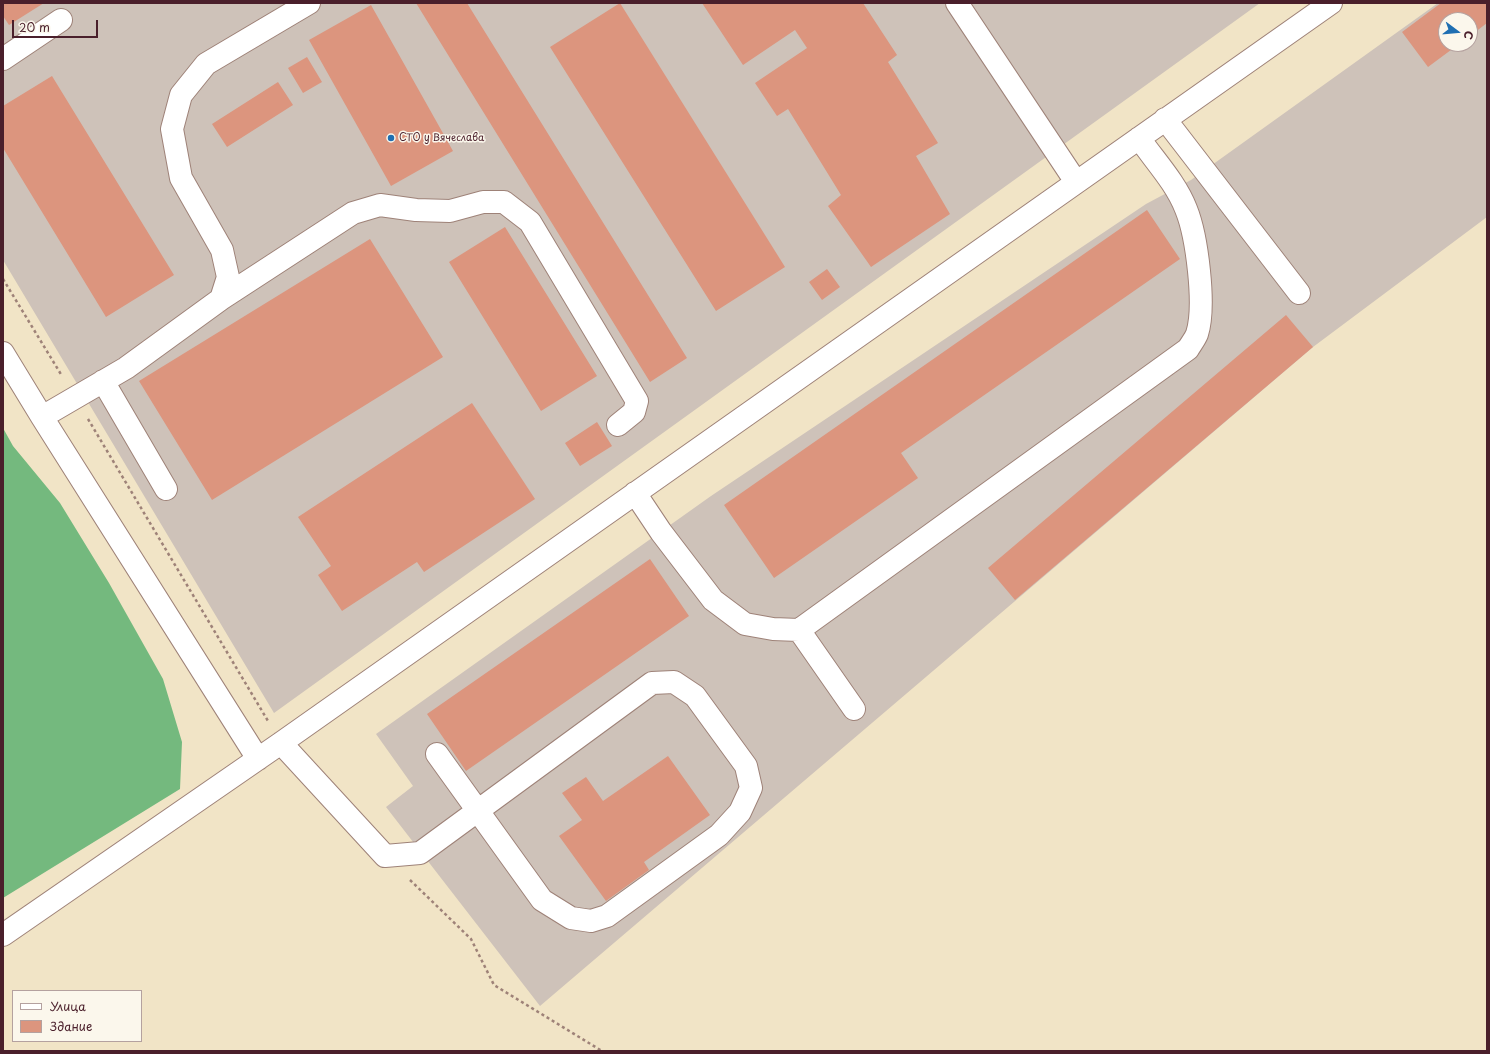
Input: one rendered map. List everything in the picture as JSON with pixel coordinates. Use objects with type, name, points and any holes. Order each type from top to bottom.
[{"type":"street","points":[[221,299],[228,277],[222,250],[181,178],[172,129],[181,95],[206,64],[309,3]]},
{"type":"street","points":[[957,3],[1076,182]]},
{"type":"street","points":[[3,935],[281,743],[1139,138],[1321,6]]},
{"type":"street","points":[[3,59],[61,20]]},
{"type":"street","points":[[1165,119],[1298,294]]},
{"type":"street","points":[[635,493],[661,532],[713,600],[745,624],[773,629],[799,630],[1188,349],[1197,334],[1201,304],[1198,254],[1184,204],[1175,188],[1139,138]]},
{"type":"street","points":[[42,417],[126,368],[221,299],[353,213],[380,206],[416,210],[450,211],[483,202],[504,202],[530,222],[636,401],[634,412],[618,425]]},
{"type":"street","points":[[3,353],[258,759]]},
{"type":"street","points":[[102,382],[166,489]]},
{"type":"street","points":[[799,630],[854,709]]},
{"type":"street","points":[[281,743],[385,856],[420,853],[478,811],[652,683],[674,682],[695,696],[746,766],[751,788],[740,812],[719,836],[607,916],[591,921],[571,918],[542,900],[478,811],[437,754]]},
{"type":"path","points":[[3,278],[281,743]]},
{"type":"path","points":[[385,856],[471,939],[494,985],[602,1051]]},
{"type":"shaded area","points":[[3,3],[1260,3],[274,713],[3,260]]},
{"type":"shaded area","points":[[1438,3],[1487,3],[1487,217],[1313,347],[540,1006],[386,807],[413,786],[376,734],[711,496],[1146,204],[1191,180]]},
{"type":"green space","points":[[3,428],[13,446],[60,503],[109,583],[163,679],[182,742],[180,789],[3,898]]},
{"type":"building","points":[[3,3],[44,3],[9,25],[3,16]]},
{"type":"building","points":[[416,3],[467,3],[687,358],[650,382]]},
{"type":"building","points":[[620,3],[785,267],[716,311],[550,47]]},
{"type":"building","points":[[702,3],[863,3],[897,55],[888,62],[938,143],[916,156],[950,214],[871,267],[828,206],[841,195],[788,109],[777,116],[755,83],[807,48],[795,30],[743,65]]},
{"type":"building","points":[[1441,3],[1487,3],[1487,23],[1478,30],[1478,12],[1438,12],[1438,52],[1448,52],[1428,67],[1402,32]]},
{"type":"building","points":[[371,5],[453,151],[391,186],[309,40]]},
{"type":"building","points":[[307,57],[322,82],[303,93],[288,68]]},
{"type":"building","points":[[52,76],[174,275],[106,317],[3,148],[3,106]]},
{"type":"building","points":[[278,82],[293,105],[227,147],[212,124]]},
{"type":"building","points":[[1147,210],[1180,259],[901,453],[918,478],[774,578],[724,505]]},
{"type":"building","points":[[505,227],[597,376],[541,411],[449,262]]},
{"type":"building","points":[[370,239],[443,357],[212,500],[139,381]]},
{"type":"building","points":[[827,269],[840,287],[822,300],[809,282]]},
{"type":"building","points":[[1286,315],[1313,347],[1015,600],[988,568]]},
{"type":"building","points":[[472,403],[535,499],[424,572],[417,562],[342,611],[318,575],[331,566],[298,517]]},
{"type":"building","points":[[597,422],[612,446],[580,466],[565,443]]},
{"type":"building","points":[[650,559],[689,616],[466,771],[427,714]]},
{"type":"building","points":[[668,756],[710,815],[644,862],[649,870],[606,901],[559,836],[582,820],[562,793],[586,777],[603,801]]},
{"type":"place","name":"СТО у Вячеслава","points":[[391,138]]}]
